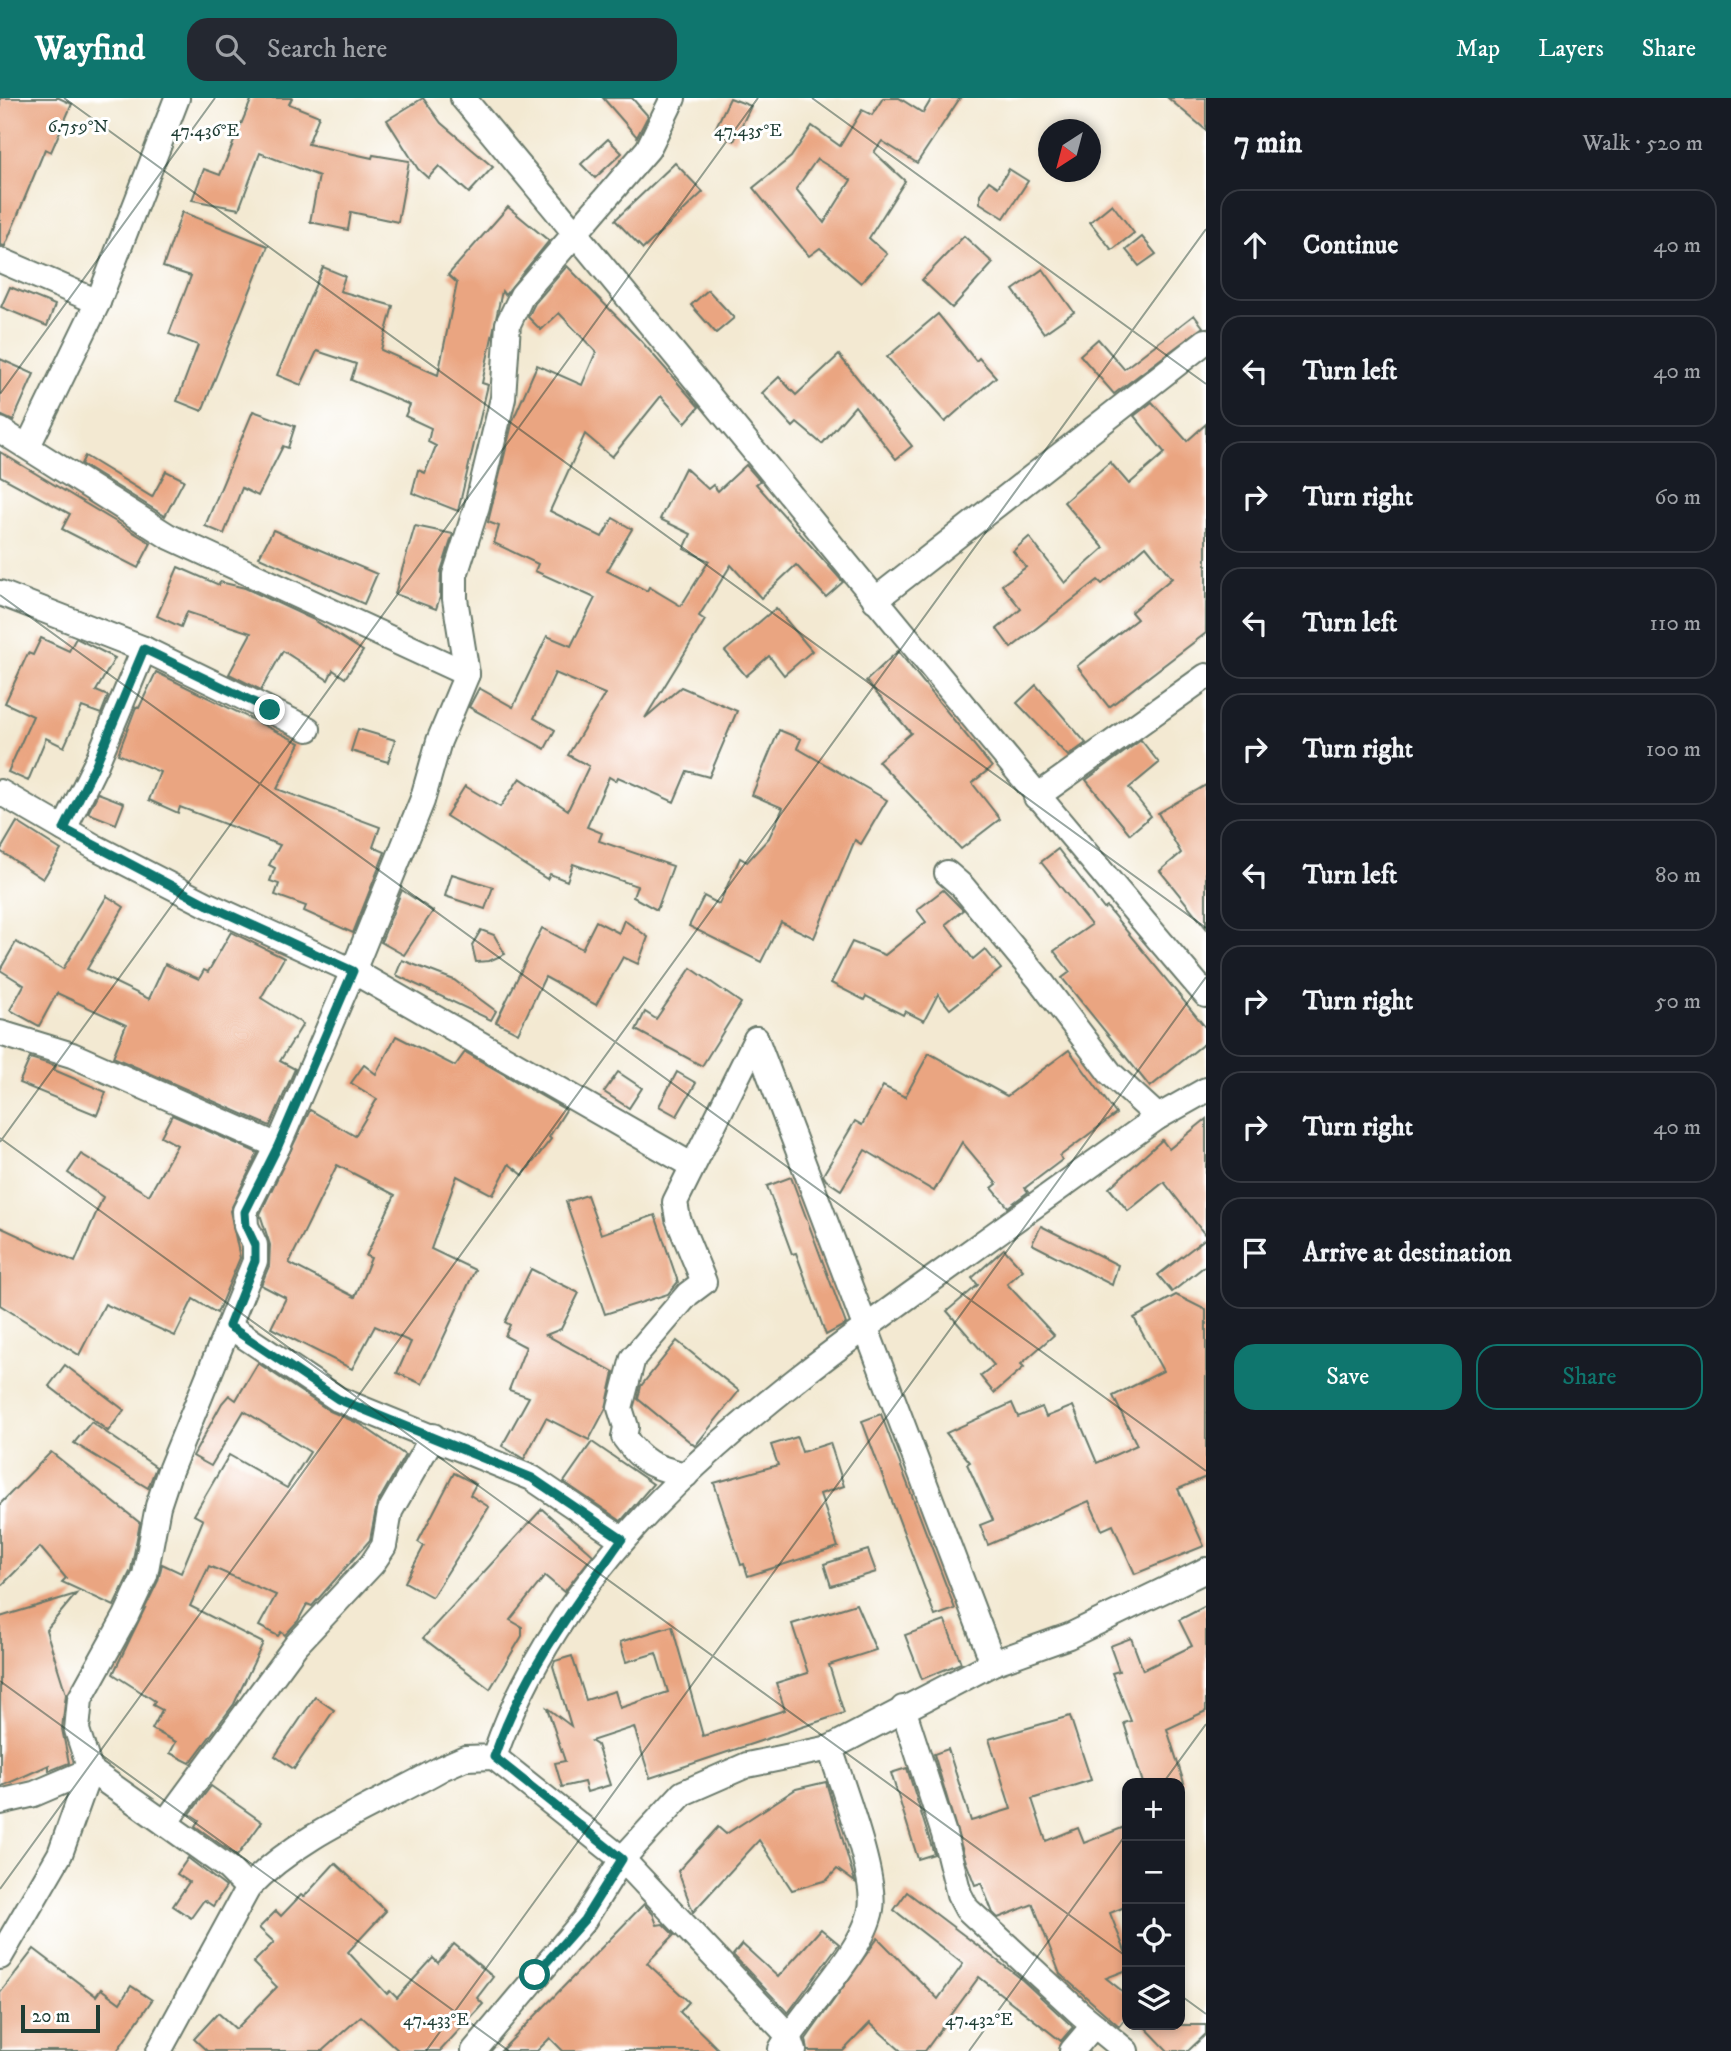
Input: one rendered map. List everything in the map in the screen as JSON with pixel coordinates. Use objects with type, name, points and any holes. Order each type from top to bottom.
[{"type":"street","points":[[28,446],[98,302],[177,98]]},
{"type":"street","points":[[463,98],[1037,797],[1206,995]]},
{"type":"street","points":[[248,1888],[228,1868],[90,1769],[77,1730],[80,1699],[126,1616],[145,1575],[158,1506],[169,1473],[255,1261],[255,1245],[246,1226],[245,1212],[278,1146],[353,971],[422,800],[439,741],[467,674],[455,599],[455,575],[477,506],[503,398],[508,324],[522,295],[648,149],[673,98]]},
{"type":"street","points":[[0,260],[98,302]]},
{"type":"street","points":[[875,600],[1206,341]]},
{"type":"street","points":[[0,430],[168,536],[467,674]]},
{"type":"street","points":[[2,597],[144,649],[308,730]]},
{"type":"street","points":[[64,829],[96,764],[144,649]]},
{"type":"street","points":[[1037,797],[1206,676]]},
{"type":"street","points":[[0,792],[208,905],[353,971],[691,1165]]},
{"type":"street","points":[[947,873],[962,886],[1038,979],[1110,1073],[1158,1117]]},
{"type":"street","points":[[0,1033],[72,1055],[278,1146]]},
{"type":"street","points":[[686,1475],[649,1465],[633,1450],[624,1437],[626,1427],[621,1408],[633,1358],[688,1294],[704,1282],[678,1219],[675,1202],[691,1165],[756,1039],[993,1662]]},
{"type":"street","points":[[494,1757],[505,1723],[531,1671],[622,1539],[686,1475],[746,1421],[867,1326],[1158,1117],[1206,1090]]},
{"type":"street","points":[[229,1326],[338,1399],[532,1478],[622,1539]]},
{"type":"street","points":[[165,1823],[296,1645],[372,1564],[384,1546],[390,1511],[433,1436]]},
{"type":"street","points":[[474,2051],[584,1920],[622,1859],[682,1793],[747,1765],[830,1748],[993,1662],[1069,1636],[1206,1570]]},
{"type":"street","points":[[904,1708],[944,1834],[959,1894],[967,1909],[1126,2051]]},
{"type":"street","points":[[159,2051],[248,1888],[270,1865],[295,1848],[442,1768],[465,1758],[494,1757],[622,1859],[787,2046],[860,1936],[871,1910],[872,1885],[830,1748]]},
{"type":"street","points":[[0,1802],[34,1794],[90,1769]]},
{"type":"street","points":[[0,1957],[60,1854],[90,1769]]},
{"type":"street","points":[[1072,2051],[1094,2025]]},
{"type":"building","points":[[0,98],[59,98],[72,104],[51,152],[45,149],[5,246],[0,245]]},
{"type":"building","points":[[252,98],[292,98],[289,104],[319,116],[308,144],[372,158],[373,155],[409,161],[398,222],[351,212],[348,230],[310,222],[319,176],[260,153],[239,209],[192,200],[204,169],[220,175]]},
{"type":"building","points":[[423,98],[441,123],[493,167],[469,193],[439,166],[428,178],[418,169],[387,120]]},
{"type":"building","points":[[603,98],[632,98],[648,116],[637,137]]},
{"type":"building","points":[[730,98],[751,106],[734,141],[714,131]]},
{"type":"building","points":[[883,98],[899,98],[923,113],[932,98],[960,98],[917,163],[882,141],[874,152],[905,181],[869,238],[887,254],[861,283],[820,248],[809,256],[753,188],[791,157],[812,126],[840,146],[862,110],[872,115]],"holes":[[[817,159],[851,180],[824,223],[796,189]]]},
{"type":"building","points":[[1168,98],[1206,98],[1206,130]]},
{"type":"building","points":[[608,139],[622,153],[595,178],[581,164]]},
{"type":"building","points":[[675,163],[703,192],[643,249],[615,220]]},
{"type":"building","points":[[1009,169],[1028,181],[1004,218],[980,203],[980,194],[989,181],[998,187]]},
{"type":"building","points":[[1112,204],[1134,233],[1112,250],[1090,222]]},
{"type":"building","points":[[508,207],[549,241],[505,295],[502,291],[482,383],[488,385],[458,511],[412,493],[418,470],[425,473],[436,446],[428,442],[431,428],[405,416],[410,405],[351,380],[356,364],[317,351],[301,385],[277,375],[323,267],[345,276],[340,291],[393,306],[381,350],[438,375],[457,283],[448,275]]},
{"type":"building","points":[[182,212],[268,246],[202,411],[177,401],[198,345],[169,334],[191,276],[163,267]]},
{"type":"building","points":[[964,236],[993,263],[952,308],[922,280]]},
{"type":"building","points":[[1142,237],[1156,254],[1139,266],[1126,250]]},
{"type":"building","points":[[567,266],[642,342],[699,407],[685,423],[661,396],[612,457],[585,434],[550,511],[602,537],[613,518],[632,529],[607,571],[647,591],[649,587],[681,606],[709,561],[684,549],[691,534],[660,519],[685,468],[708,489],[713,485],[718,491],[746,465],[760,481],[756,484],[843,582],[826,597],[796,565],[761,598],[731,565],[699,616],[705,620],[645,718],[681,687],[737,711],[709,777],[687,771],[674,802],[618,777],[616,781],[609,777],[587,827],[602,833],[599,841],[673,866],[657,910],[633,897],[637,886],[573,864],[567,881],[550,874],[547,879],[446,816],[465,786],[500,807],[520,778],[568,810],[589,766],[568,755],[605,694],[555,673],[534,718],[555,730],[545,749],[469,707],[479,688],[513,707],[547,636],[571,646],[595,598],[535,571],[538,564],[494,543],[499,526],[488,522],[513,420],[537,365],[582,385],[596,352],[559,313],[541,330],[528,317],[535,303]]},
{"type":"building","points":[[1043,269],[1074,312],[1044,333],[1013,290]]},
{"type":"building","points":[[10,287],[55,305],[47,326],[1,307]]},
{"type":"building","points":[[708,290],[734,318],[716,333],[691,305]]},
{"type":"building","points":[[938,314],[976,361],[979,358],[996,377],[945,422],[887,357]]},
{"type":"building","points":[[1194,315],[1203,327],[1114,394],[1080,355],[1098,339],[1124,369]]},
{"type":"building","points":[[839,355],[912,446],[896,459],[855,406],[822,444],[797,423],[793,427],[762,393],[779,377],[796,395]]},
{"type":"building","points":[[0,359],[34,374],[13,421],[0,415]]},
{"type":"building","points":[[1152,402],[1187,441],[1206,424],[1206,633],[1109,707],[1077,666],[1137,619],[1131,612],[1172,578],[1146,546],[1102,584],[1098,580],[1011,648],[997,629],[1021,609],[1002,585],[1026,567],[1013,551],[1029,537],[1065,583],[1104,548],[1064,502],[1110,462],[1129,484],[1165,453],[1134,416]]},
{"type":"building","points":[[253,411],[295,426],[288,448],[283,446],[258,496],[242,488],[224,534],[205,526]]},
{"type":"building","points":[[0,452],[151,543],[138,568],[62,529],[70,514],[0,476]]},
{"type":"building","points":[[85,456],[152,497],[166,471],[184,480],[165,516],[81,464]]},
{"type":"building","points":[[415,526],[453,534],[441,571],[440,597],[436,609],[395,594]]},
{"type":"building","points":[[273,530],[377,574],[364,604],[259,557]]},
{"type":"building","points":[[178,567],[219,585],[220,582],[245,588],[314,620],[363,651],[345,678],[333,670],[328,680],[283,651],[261,690],[229,674],[251,633],[187,612],[181,627],[157,616]]},
{"type":"building","points":[[776,608],[812,651],[784,675],[769,656],[746,676],[725,651]]},
{"type":"building","points":[[41,638],[69,651],[76,638],[115,658],[96,691],[108,696],[101,714],[82,707],[64,747],[46,738],[28,781],[8,772],[33,716],[5,703],[28,653],[33,655]]},
{"type":"building","points":[[898,651],[992,767],[972,783],[1000,819],[961,849],[878,761],[911,733],[866,681]]},
{"type":"building","points":[[156,672],[300,743],[277,789],[380,827],[373,847],[385,852],[353,933],[304,911],[306,906],[275,895],[279,884],[270,881],[275,868],[269,865],[280,845],[180,807],[178,813],[149,800],[160,772],[118,754],[136,707],[139,708]]},
{"type":"building","points":[[1036,685],[1086,743],[1068,756],[1017,703]]},
{"type":"building","points":[[358,729],[395,740],[388,762],[351,751]]},
{"type":"building","points":[[779,730],[801,739],[797,748],[887,800],[861,844],[855,840],[814,938],[781,922],[761,962],[689,926],[704,896],[719,904],[740,858],[747,862],[769,838],[783,808],[752,795]]},
{"type":"building","points":[[1141,740],[1159,763],[1129,788],[1151,816],[1130,834],[1086,780]]},
{"type":"building","points":[[1206,785],[1206,928],[1160,871],[1181,853],[1158,813]]},
{"type":"building","points":[[98,793],[124,803],[116,824],[88,813]]},
{"type":"building","points":[[17,822],[61,850],[43,879],[0,851]]},
{"type":"building","points":[[1058,849],[1104,909],[1107,907],[1206,1028],[1206,1042],[1150,1087],[1062,978],[1070,972],[1054,951],[1091,925],[1041,862]]},
{"type":"building","points":[[452,874],[493,887],[485,909],[445,896]]},
{"type":"building","points":[[402,890],[433,911],[404,955],[381,942]]},
{"type":"building","points":[[943,890],[963,910],[946,924],[973,959],[985,949],[1001,969],[950,1009],[938,994],[924,1021],[905,1011],[903,1015],[866,996],[864,1000],[831,983],[852,942],[885,955],[926,922],[917,910]]},
{"type":"building","points":[[107,896],[124,907],[87,969],[149,999],[165,964],[199,979],[204,970],[208,972],[231,932],[284,958],[261,998],[303,1024],[280,1061],[295,1069],[270,1126],[113,1057],[126,1025],[57,993],[39,1026],[10,1010],[24,985],[0,970],[16,942],[63,969]]},
{"type":"building","points":[[624,920],[648,937],[638,964],[623,957],[596,1005],[545,977],[518,1033],[496,1022],[542,928],[582,949],[596,921],[619,933]]},
{"type":"building","points":[[481,930],[494,935],[505,954],[489,961],[476,962],[472,945]]},
{"type":"building","points":[[402,960],[454,980],[496,1011],[491,1020],[396,975]]},
{"type":"building","points":[[691,968],[741,1003],[702,1066],[636,1030],[645,1012],[656,1019]]},
{"type":"building","points":[[396,1036],[455,1066],[465,1052],[566,1110],[549,1137],[551,1139],[523,1175],[509,1164],[493,1195],[457,1176],[431,1249],[475,1270],[422,1384],[397,1373],[411,1342],[375,1326],[352,1369],[271,1328],[286,1298],[261,1285],[269,1266],[270,1245],[260,1214],[310,1110],[355,1136],[377,1099],[351,1083],[364,1065],[376,1074]],"holes":[[[337,1165],[395,1195],[366,1256],[371,1258],[355,1297],[289,1263]]]},
{"type":"building","points":[[1069,1050],[1116,1114],[1060,1156],[1062,1160],[1025,1188],[1028,1192],[1008,1207],[992,1188],[997,1184],[962,1142],[934,1191],[865,1150],[841,1190],[823,1175],[855,1121],[862,1125],[883,1086],[905,1097],[929,1053],[1007,1096]]},
{"type":"building","points":[[30,1058],[56,1066],[54,1070],[106,1092],[97,1115],[19,1083]]},
{"type":"building","points":[[618,1072],[642,1088],[629,1108],[604,1092]]},
{"type":"building","points":[[677,1072],[696,1083],[677,1116],[659,1106]]},
{"type":"building","points":[[172,1115],[258,1153],[230,1211],[240,1258],[217,1313],[193,1299],[175,1336],[105,1304],[79,1355],[0,1305],[0,1227],[75,1262],[103,1197],[68,1173],[81,1154],[149,1195],[177,1145],[161,1136]]},
{"type":"building","points":[[1206,1119],[1206,1236],[1164,1182],[1128,1211],[1109,1188],[1162,1140],[1169,1149]]},
{"type":"building","points":[[791,1177],[846,1324],[826,1335],[796,1253],[792,1254],[767,1186]]},
{"type":"building","points":[[587,1195],[601,1234],[655,1215],[678,1282],[668,1294],[605,1314],[566,1202]]},
{"type":"building","points":[[1041,1226],[1118,1265],[1112,1285],[1032,1244]]},
{"type":"building","points":[[1206,1238],[1206,1265],[1172,1292],[1158,1275]]},
{"type":"building","points":[[1004,1249],[1023,1270],[1007,1284],[1054,1335],[1021,1364],[1024,1367],[994,1393],[980,1376],[994,1365],[947,1311],[978,1285],[972,1278]]},
{"type":"building","points":[[531,1269],[579,1293],[561,1329],[546,1335],[614,1372],[606,1408],[589,1440],[546,1418],[524,1459],[502,1446],[529,1397],[509,1390],[526,1347],[505,1336],[510,1325],[505,1322]]},
{"type":"building","points":[[1176,1295],[1206,1310],[1206,1477],[1178,1489],[1204,1546],[1135,1574],[1113,1525],[1102,1530],[1089,1501],[988,1545],[980,1525],[993,1520],[967,1464],[970,1462],[946,1433],[1012,1403],[1018,1417],[1042,1407],[1046,1417],[1073,1406],[1097,1463],[1137,1445],[1113,1396],[1163,1371],[1134,1318]]},
{"type":"building","points":[[677,1341],[739,1391],[695,1446],[638,1399],[641,1386]]},
{"type":"building","points":[[258,1363],[330,1411],[360,1424],[405,1455],[377,1504],[370,1540],[312,1606],[307,1604],[298,1621],[285,1635],[281,1632],[278,1636],[259,1626],[276,1595],[209,1566],[190,1606],[263,1643],[234,1704],[190,1763],[170,1753],[176,1742],[152,1729],[162,1710],[153,1705],[155,1701],[113,1674],[158,1581],[162,1564],[181,1573],[203,1520],[194,1515],[229,1455],[287,1488],[310,1452],[244,1411],[211,1466],[193,1456],[222,1403],[229,1395],[236,1400]]},
{"type":"building","points":[[65,1365],[124,1410],[108,1431],[49,1386]]},
{"type":"building","points":[[881,1414],[955,1609],[935,1616],[862,1421]]},
{"type":"building","points":[[91,1422],[156,1467],[148,1488],[74,1443]]},
{"type":"building","points":[[797,1437],[802,1452],[830,1443],[844,1486],[820,1494],[838,1547],[748,1576],[744,1564],[741,1565],[714,1483],[778,1465],[771,1445]]},
{"type":"building","points":[[592,1442],[653,1484],[621,1521],[564,1482]]},
{"type":"building","points":[[51,1452],[140,1523],[131,1570],[114,1606],[62,1582],[66,1578],[40,1547],[0,1587],[0,1504]]},
{"type":"building","points":[[454,1473],[476,1484],[470,1495],[489,1507],[432,1597],[405,1582],[424,1546],[418,1542]]},
{"type":"building","points":[[542,1509],[593,1555],[564,1592],[545,1576],[510,1620],[522,1627],[522,1636],[490,1689],[423,1638]]},
{"type":"building","points":[[868,1550],[876,1572],[831,1586],[824,1564]]},
{"type":"building","points":[[76,1594],[46,1630],[66,1694],[62,1729],[69,1763],[49,1771],[49,1765],[0,1787],[0,1617]]},
{"type":"building","points":[[856,1604],[876,1650],[829,1665],[844,1713],[650,1778],[634,1727],[591,1741],[597,1745],[610,1785],[587,1792],[584,1782],[562,1787],[555,1763],[565,1761],[547,1708],[571,1726],[553,1666],[555,1661],[572,1656],[586,1700],[615,1691],[620,1708],[668,1692],[656,1653],[626,1662],[620,1642],[672,1626],[703,1736],[785,1710],[776,1683],[808,1673],[792,1624]]},
{"type":"building","points":[[1206,1606],[1206,1711],[1167,1729],[1182,1778],[1141,1778],[1124,1723],[1131,1721],[1112,1673],[1119,1671],[1110,1646],[1131,1638],[1143,1670],[1192,1646],[1179,1620]]},
{"type":"building","points":[[945,1621],[961,1663],[922,1679],[905,1635]]},
{"type":"building","points":[[315,1697],[334,1710],[294,1769],[275,1756]]},
{"type":"building","points":[[1070,1716],[1091,1780],[1032,1799],[1046,1841],[1078,1828],[1084,1843],[1122,1828],[1122,1908],[1110,1913],[1122,1943],[1122,1972],[1106,1978],[1122,1991],[1122,2022],[1119,2026],[1060,1974],[1033,1904],[998,1918],[993,1913],[981,1883],[975,1885],[934,1754],[948,1749],[971,1821],[1011,1809],[989,1739]]},
{"type":"building","points":[[907,1768],[934,1854],[918,1859],[891,1773]]},
{"type":"building","points":[[826,1782],[855,1882],[837,1869],[827,1880],[792,1890],[759,1840],[693,1912],[678,1871],[718,1827],[726,1834],[796,1789]]},
{"type":"building","points":[[211,1786],[262,1822],[237,1856],[195,1826],[199,1820],[190,1814]]},
{"type":"building","points":[[188,1858],[226,1887],[213,1906],[204,1900],[191,1918],[173,1906],[189,1882],[177,1874]]},
{"type":"building","points":[[335,1863],[386,1911],[348,1952],[387,1994],[390,1991],[397,1998],[433,1958],[438,1963],[454,1944],[493,1977],[477,1998],[483,2004],[440,2051],[399,2051],[361,2016],[322,2051],[207,2051],[194,2039],[218,2013],[236,2029],[277,1987],[253,1963],[274,1942],[259,1928],[276,1911],[281,1916],[301,1895],[304,1897]]},
{"type":"building","points":[[907,1892],[1019,1977],[1073,2027],[1061,2041],[979,1977],[925,2051],[901,2051],[870,2023],[843,2051],[808,2051],[806,2039],[878,1938],[938,1999],[963,1964],[894,1910]]},
{"type":"building","points":[[644,1904],[653,1914],[657,1925],[663,1924],[674,1935],[647,1963],[689,2002],[680,2012],[720,2051],[563,2051],[550,2038],[537,2051],[501,2051]]},
{"type":"building","points":[[821,1929],[839,1944],[788,2013],[733,1955],[742,1944],[778,1977]]},
{"type":"building","points":[[34,1949],[96,1996],[101,1989],[120,2003],[131,1986],[152,2000],[117,2051],[0,2051],[0,1993]]},
{"type":"building","points":[[1185,2025],[1206,2025],[1206,2034],[1188,2051],[1168,2051],[1148,2030],[1185,2030]]},
{"type":"route","points":[[270,710],[144,649],[96,764],[64,829],[208,905],[353,971],[278,1146],[245,1212],[246,1226],[255,1245],[255,1261],[229,1326],[338,1399],[532,1478],[622,1539],[531,1671],[505,1723],[494,1757],[622,1859],[584,1920],[535,1975]]}]
